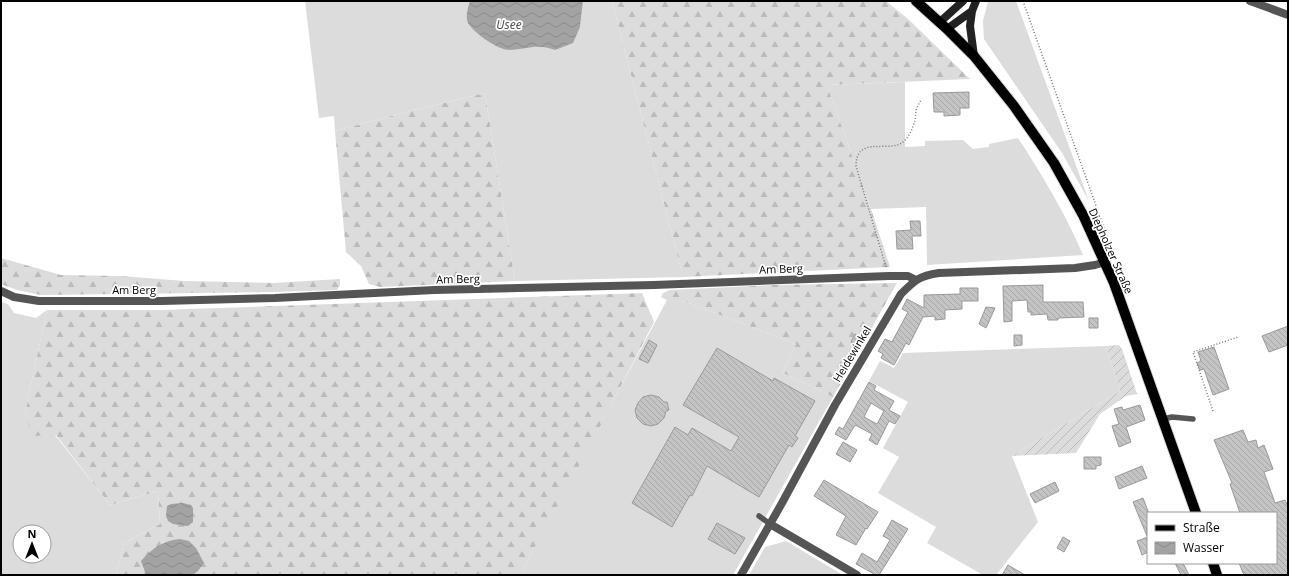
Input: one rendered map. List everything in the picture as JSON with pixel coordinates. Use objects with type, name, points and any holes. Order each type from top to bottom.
[{"type":"main road","name":"Diepholzer Straße","points":[[916,1],[974,56],[1014,106],[1046,151],[1083,215],[1114,283],[1196,512]]},
{"type":"main road","points":[[943,26],[963,1]]},
{"type":"main road","points":[[974,56],[970,26],[972,11],[976,1]]},
{"type":"main road","points":[[943,26],[972,11]]},
{"type":"main road","points":[[1213,564],[1217,575]]},
{"type":"street","points":[[1250,1],[1288,15]]},
{"type":"street","name":"Heidewinkel","points":[[741,575],[835,405],[897,300],[901,294],[916,280],[928,275],[939,273],[1075,268],[1105,262]]},
{"type":"street","name":"Am Berg","points":[[1,291],[14,297],[39,301],[162,301],[434,290],[654,285],[889,276],[908,276],[916,280]]},
{"type":"street","points":[[770,524],[857,575]]},
{"type":"lane","points":[[1163,420],[1172,417],[1193,419]]},
{"type":"lane","points":[[759,516],[770,524]]},
{"type":"path","points":[[1023,1],[1117,265]]},
{"type":"path","points":[[889,276],[856,166],[856,160],[858,154],[863,149],[872,146],[900,144],[905,140],[915,121],[917,108],[921,100]]},
{"type":"path","points":[[1213,411],[1193,352],[1238,337]]},
{"type":"green space","points":[[305,1],[470,1],[467,13],[508,50],[526,47],[543,47],[555,50],[580,27],[583,1],[612,1],[683,277],[515,281],[485,93],[335,131],[334,116],[319,118]]},
{"type":"green space","points":[[612,1],[886,1],[908,19],[970,79],[827,85],[890,267],[683,277]]},
{"type":"green space","points":[[988,1],[1016,1],[1089,201],[1062,153],[984,39],[983,21]]},
{"type":"green space","points":[[905,82],[905,147],[925,146],[925,141],[963,140],[973,149],[989,147],[989,144],[1018,138],[1053,195],[1069,224],[1083,255],[927,265],[926,207],[871,209],[827,85]]},
{"type":"green space","points":[[485,93],[515,281],[380,287],[369,284],[361,266],[346,252],[335,131]]},
{"type":"green space","points":[[1,258],[61,275],[120,276],[185,281],[274,283],[340,279],[340,285],[337,290],[41,295],[17,290],[1,284]]},
{"type":"green space","points":[[897,283],[833,397],[783,373],[796,344],[681,300],[667,300],[661,297],[663,293],[670,290],[774,285]]},
{"type":"green space","points":[[642,293],[654,322],[520,575],[192,575],[197,572],[164,542],[144,558],[142,565],[144,575],[116,575],[124,543],[160,524],[158,491],[110,505],[56,435],[34,436],[25,417],[47,310],[161,310]]},
{"type":"green space","points":[[667,300],[681,300],[796,344],[783,373],[833,397],[733,575],[520,575]]},
{"type":"green space","points":[[1,302],[8,304],[14,313],[36,318],[47,310],[25,417],[55,435],[110,505],[158,491],[160,524],[124,543],[116,575],[1,575]]},
{"type":"green space","points":[[1119,345],[1122,349],[1137,394],[1126,396],[1100,414],[1076,453],[1012,456],[1120,391],[1106,346]]},
{"type":"green space","points":[[1106,346],[1120,391],[1012,456],[1038,522],[996,575],[983,575],[927,543],[936,527],[878,493],[899,457],[883,448],[908,402],[869,381],[880,361],[894,368],[903,353]]},
{"type":"green space","points":[[786,541],[843,575],[749,575],[765,547]]},
{"type":"water","name":"Usee","points":[[470,1],[583,1],[580,27],[573,43],[555,50],[542,47],[509,50],[504,49],[487,40],[475,31],[468,23],[467,15]]},
{"type":"water","points":[[183,503],[191,505],[193,508],[193,522],[188,526],[173,524],[168,521],[166,516],[167,506],[171,504]]},
{"type":"water","points":[[180,539],[189,541],[196,548],[204,563],[197,572],[192,575],[144,575],[141,561],[145,557],[163,543]]},
{"type":"building","points":[[969,92],[969,108],[960,108],[960,115],[944,116],[944,112],[934,112],[933,93]]},
{"type":"building","points":[[910,221],[920,221],[921,236],[912,236],[913,249],[897,249],[896,231],[911,230]]},
{"type":"building","points":[[1043,285],[1043,302],[1083,302],[1084,317],[1048,320],[1047,314],[1031,315],[1031,312],[1028,312],[1027,300],[1012,301],[1012,321],[1004,322],[1003,286]]},
{"type":"building","points":[[960,288],[978,288],[978,301],[962,301],[962,309],[945,310],[945,319],[935,320],[935,316],[923,317],[909,345],[906,343],[894,365],[881,358],[883,354],[878,351],[885,339],[892,342],[908,312],[902,309],[907,299],[924,308],[924,295],[960,294]]},
{"type":"building","points":[[986,307],[995,308],[986,328],[979,324]]},
{"type":"building","points":[[1089,318],[1098,318],[1098,328],[1089,328]]},
{"type":"building","points":[[1288,326],[1288,345],[1269,352],[1262,336]]},
{"type":"building","points":[[855,334],[865,340],[860,347],[851,342]]},
{"type":"building","points":[[1014,335],[1022,335],[1022,345],[1014,346]]},
{"type":"building","points":[[649,340],[657,345],[648,363],[639,359]]},
{"type":"building","points":[[1214,347],[1229,389],[1213,395],[1204,369],[1200,370],[1197,363],[1201,361],[1198,352]]},
{"type":"building","points":[[717,348],[773,381],[774,378],[815,401],[795,436],[798,438],[792,447],[789,445],[759,497],[707,466],[692,496],[690,495],[672,527],[632,503],[675,427],[688,435],[692,428],[731,451],[739,437],[683,405]]},
{"type":"building","points":[[869,382],[876,386],[874,390],[894,401],[889,410],[900,416],[895,424],[889,421],[877,445],[869,440],[872,434],[855,425],[846,440],[835,434],[839,427],[843,429]],"holes":[[[871,403],[884,411],[877,424],[864,417]]]},
{"type":"building","points":[[651,395],[659,397],[664,402],[667,402],[669,410],[666,411],[664,418],[658,424],[651,426],[643,424],[637,418],[635,410],[643,397]]},
{"type":"building","points":[[1140,405],[1145,420],[1126,427],[1131,442],[1119,447],[1112,426],[1119,424],[1114,409],[1122,407],[1123,410]]},
{"type":"building","points":[[1243,430],[1248,442],[1256,440],[1258,448],[1264,445],[1273,469],[1264,472],[1275,503],[1285,500],[1288,507],[1288,575],[1244,575],[1239,564],[1277,564],[1277,512],[1240,512],[1230,484],[1232,483],[1214,440]]},
{"type":"building","points":[[843,442],[857,450],[850,462],[836,454]]},
{"type":"building","points":[[1084,457],[1101,457],[1101,465],[1096,466],[1096,469],[1084,469]]},
{"type":"building","points":[[1142,466],[1147,478],[1119,489],[1115,477]]},
{"type":"building","points":[[824,480],[878,512],[856,545],[836,535],[846,516],[814,496]]},
{"type":"building","points":[[1055,482],[1059,491],[1035,503],[1030,494]]},
{"type":"building","points":[[1143,498],[1148,511],[1147,536],[1133,502]]},
{"type":"building","points":[[892,520],[908,529],[879,575],[876,575],[856,564],[862,553],[877,562],[890,540],[883,536]]},
{"type":"building","points":[[717,523],[745,538],[735,554],[708,539]]},
{"type":"building","points":[[1063,537],[1070,541],[1064,552],[1057,548]]},
{"type":"building","points":[[1147,537],[1147,552],[1142,555],[1137,541]]},
{"type":"building","points":[[1176,564],[1184,564],[1189,575],[1181,575]]},
{"type":"building","points":[[1008,565],[1025,575],[1002,575]]}]
